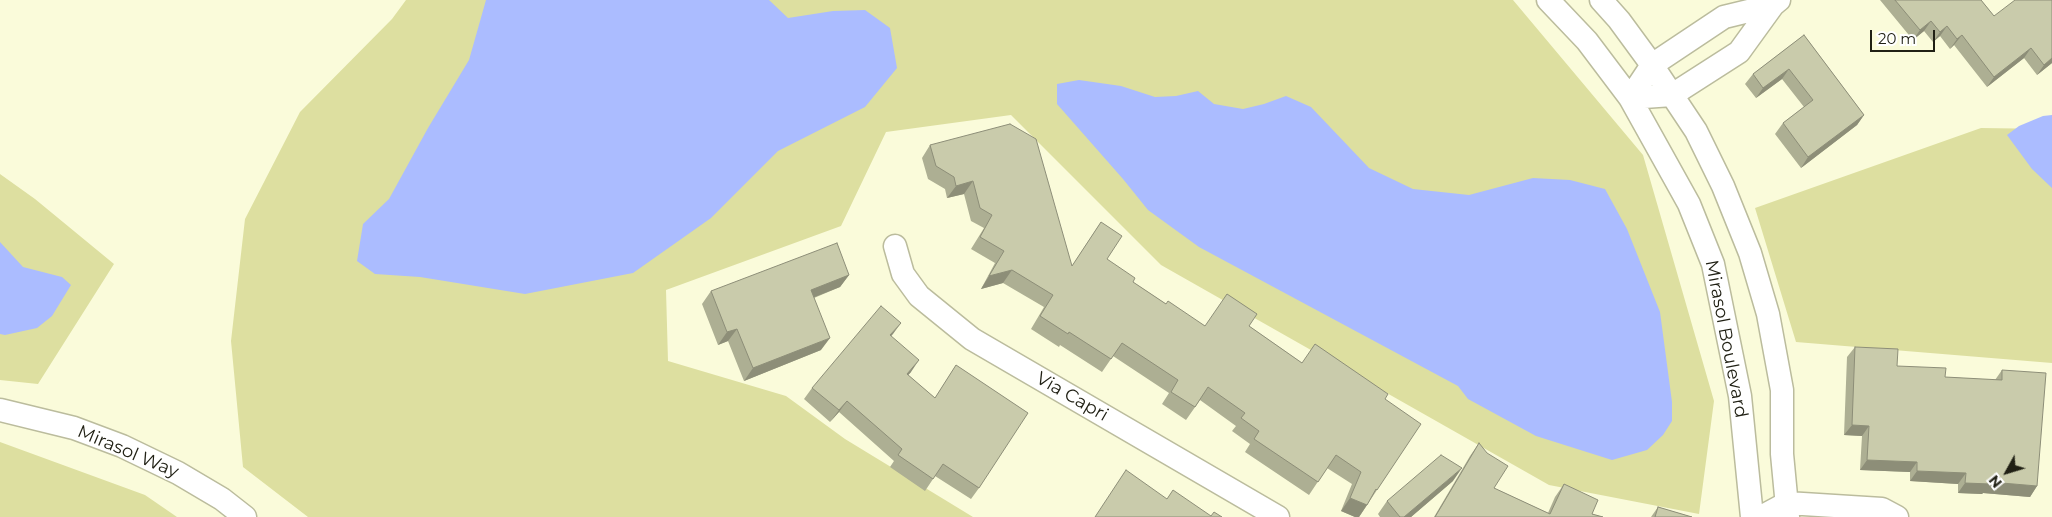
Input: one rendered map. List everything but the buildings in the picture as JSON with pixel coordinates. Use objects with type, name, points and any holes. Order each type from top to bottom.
[{"type":"street","name":"Mirasol Boulevard","points":[[1548,0],[1587,41],[1630,98],[1689,204],[1713,264],[1740,396],[1752,517]]},
{"type":"street","points":[[1601,0],[1619,20],[1652,65],[1696,131],[1723,186],[1750,253],[1768,314],[1782,390],[1782,454],[1788,510]]},
{"type":"street","points":[[1630,98],[1652,65],[1724,17],[1776,3]]},
{"type":"street","points":[[1630,98],[1672,95],[1739,52],[1776,3]]},
{"type":"street","name":"Via Capri","points":[[895,246],[903,274],[919,296],[972,339],[1278,517]]},
{"type":"street","name":"Mirasol Way","points":[[0,410],[74,428],[122,446],[178,472],[222,499],[246,517]]},
{"type":"street","points":[[1761,517],[1788,510],[1882,509],[1897,517]]},
{"type":"green space","points":[[406,0],[1513,0],[1643,155],[1714,401],[1699,514],[1549,485],[1161,265],[1011,115],[886,132],[841,226],[666,290],[668,361],[786,396],[845,439],[973,517],[308,517],[243,467],[231,341],[245,219],[300,112],[392,19]]},
{"type":"green space","points":[[1981,128],[2052,129],[2052,363],[1796,342],[1755,208]]},
{"type":"green space","points":[[0,174],[35,199],[114,264],[38,384],[0,380]]},
{"type":"green space","points":[[0,442],[145,495],[177,517],[0,517]]},
{"type":"water","points":[[486,0],[769,0],[788,18],[833,11],[865,10],[890,28],[897,68],[865,107],[778,151],[711,218],[633,273],[525,294],[420,277],[375,274],[357,261],[363,224],[389,199],[428,128],[469,60]]},
{"type":"water","points":[[1079,80],[1121,86],[1155,97],[1176,96],[1198,91],[1214,104],[1243,109],[1286,96],[1311,107],[1369,168],[1413,189],[1469,195],[1533,178],[1570,180],[1605,189],[1627,229],[1660,312],[1672,402],[1672,421],[1663,435],[1647,450],[1612,460],[1536,436],[1468,399],[1458,386],[1199,247],[1148,210],[1057,104],[1057,84]]},
{"type":"water","points":[[2052,115],[2052,188],[2032,169],[2007,135],[2019,126],[2043,116]]},
{"type":"water","points":[[0,242],[23,267],[62,277],[71,285],[52,316],[37,328],[5,335],[0,334]]}]
